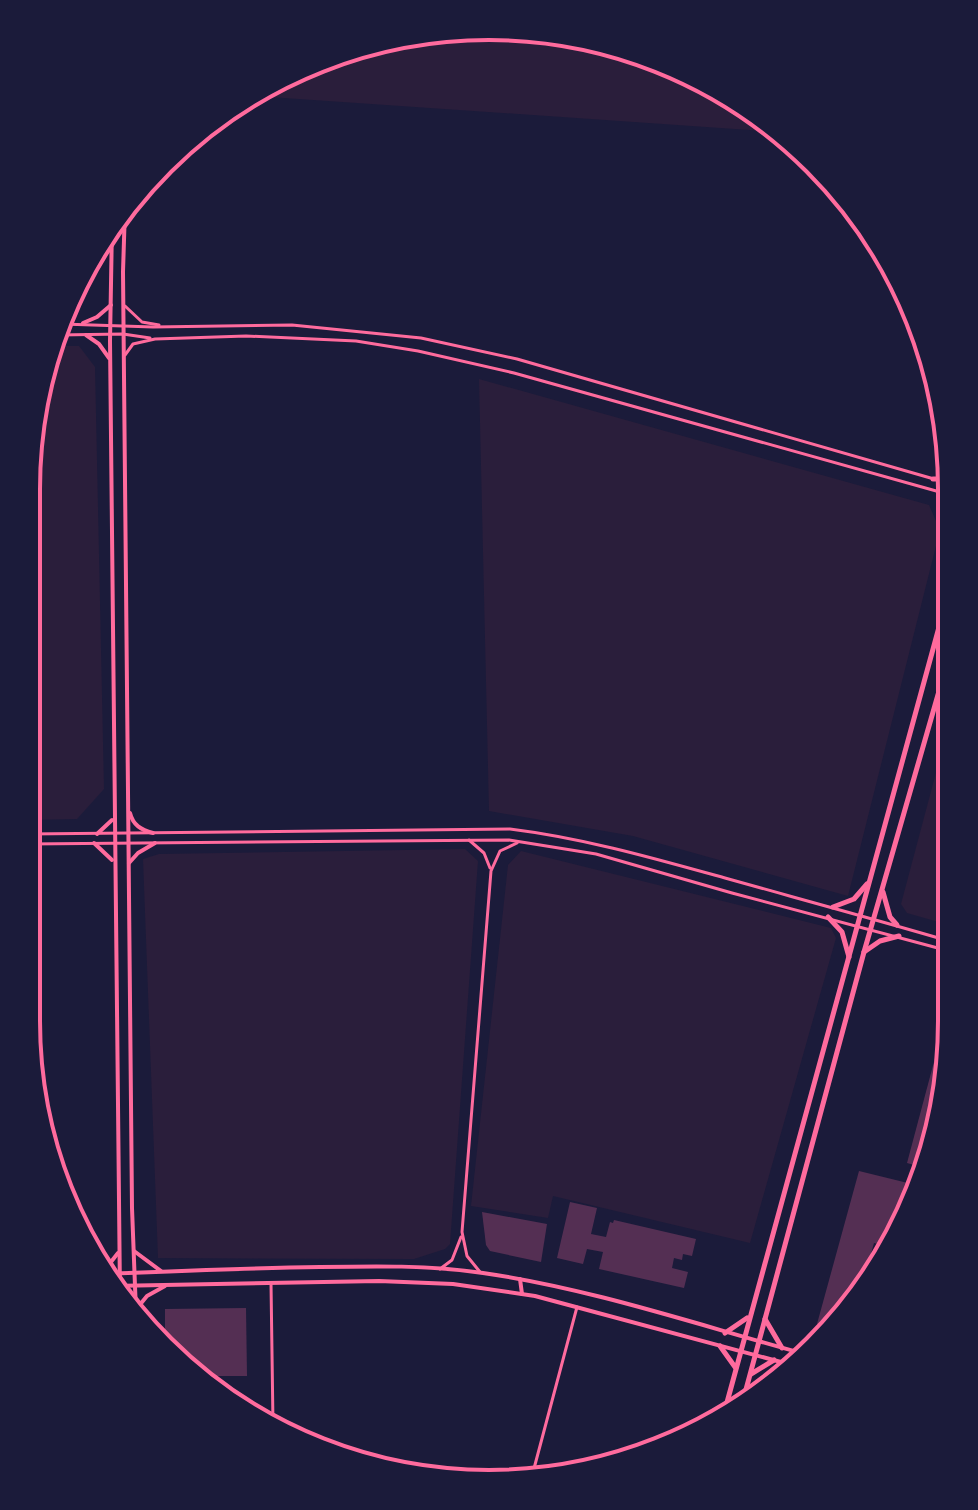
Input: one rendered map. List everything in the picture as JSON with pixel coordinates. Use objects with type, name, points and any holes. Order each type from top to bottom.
[{"type":"main road","points":[[933,479],[938,480]]},
{"type":"main road","points":[[727,1401],[938,631]]},
{"type":"main road","points":[[746,1388],[864,952],[938,696]]},
{"type":"main road","points":[[833,907],[854,899],[872,876]]},
{"type":"main road","points":[[883,891],[888,912],[897,925]]},
{"type":"main road","points":[[828,917],[842,932],[849,958]]},
{"type":"main road","points":[[864,952],[880,941],[899,936]]},
{"type":"main road","points":[[725,1333],[749,1316]]},
{"type":"main road","points":[[764,1318],[782,1348]]},
{"type":"main road","points":[[720,1346],[736,1368]]},
{"type":"main road","points":[[750,1375],[774,1360]]},
{"type":"street","points":[[125,228],[128,834],[136,1298]]},
{"type":"street","points":[[112,246],[119,1273],[360,1267],[480,1273],[581,1291],[793,1351]]},
{"type":"street","points":[[83,323],[97,317],[111,304]]},
{"type":"street","points":[[123,305],[142,322],[163,325],[292,325],[421,338],[529,363],[933,479]]},
{"type":"street","points":[[72,324],[163,325]]},
{"type":"street","points":[[153,327],[150,332],[153,338]]},
{"type":"street","points":[[68,335],[317,339],[356,341],[418,351],[557,385],[938,492]]},
{"type":"street","points":[[86,335],[99,344],[111,360]]},
{"type":"street","points":[[124,359],[133,344],[153,338]]},
{"type":"street","points":[[128,807],[132,822],[153,833]]},
{"type":"street","points":[[97,834],[114,818]]},
{"type":"street","points":[[40,834],[510,829],[560,835],[608,846],[938,938]]},
{"type":"street","points":[[469,840],[484,853],[491,871]]},
{"type":"street","points":[[440,1269],[452,1260],[462,1232],[491,871],[500,851],[520,841]]},
{"type":"street","points":[[40,844],[520,841],[596,854],[938,948]]},
{"type":"street","points":[[94,843],[114,862]]},
{"type":"street","points":[[129,863],[138,853],[155,843]]},
{"type":"street","points":[[462,1232],[467,1256],[480,1273]]},
{"type":"street","points":[[134,1251],[162,1272]]},
{"type":"street","points":[[111,1262],[119,1252]]},
{"type":"street","points":[[520,1279],[522,1294]]},
{"type":"street","points":[[271,1283],[273,1415]]},
{"type":"street","points":[[127,1286],[439,1283],[522,1294],[781,1362]]},
{"type":"street","points":[[141,1304],[147,1296],[167,1285]]},
{"type":"street","points":[[534,1467],[577,1307]]},
{"type":"shaded area","points":[[460,41],[518,41],[605,55],[661,74],[714,100],[759,131],[270,97],[317,74],[373,55]]},
{"type":"shaded area","points":[[64,346],[79,346],[95,367],[104,789],[77,819],[40,820],[41,460],[49,401]]},
{"type":"shaded area","points":[[479,379],[929,505],[938,525],[938,538],[848,896],[633,836],[489,811]]},
{"type":"shaded area","points":[[938,765],[938,922],[907,913],[901,904]]},
{"type":"shaded area","points":[[465,849],[478,861],[450,1244],[445,1249],[414,1259],[158,1258],[143,859],[159,854]]},
{"type":"shaded area","points":[[521,851],[831,928],[836,938],[750,1243],[553,1196],[548,1218],[471,1206],[508,865]]},
{"type":"building","points":[[937,1051],[923,1137],[914,1165],[907,1163]]},
{"type":"building","points":[[859,1171],[908,1183],[879,1244],[874,1243],[862,1270],[827,1317],[817,1324]]},
{"type":"building","points":[[570,1202],[597,1208],[591,1234],[606,1237],[610,1222],[614,1220],[696,1239],[692,1256],[683,1254],[682,1260],[674,1258],[672,1268],[688,1272],[684,1288],[599,1269],[603,1252],[587,1249],[583,1264],[557,1258]]},
{"type":"building","points":[[482,1212],[547,1224],[541,1262],[490,1251],[486,1245]]},
{"type":"building","points":[[246,1308],[247,1376],[215,1376],[193,1359],[165,1331],[165,1309]]}]
